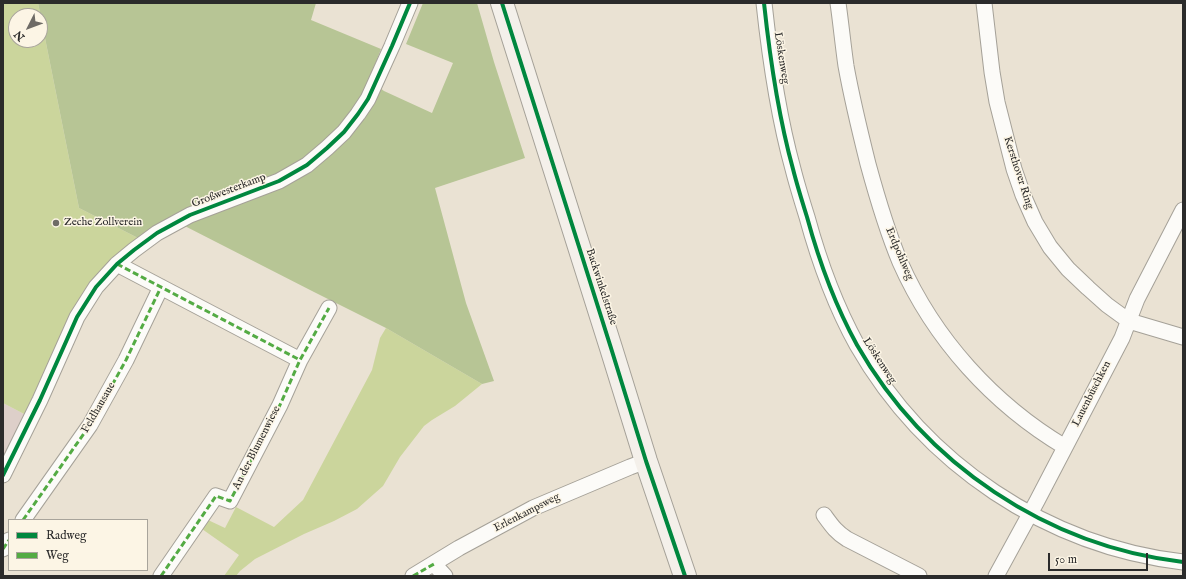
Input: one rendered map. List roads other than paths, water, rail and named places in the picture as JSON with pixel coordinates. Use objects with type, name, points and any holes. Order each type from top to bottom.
[{"type":"main road","name":"Backwinkelstraße","points":[[502,3],[646,461],[685,576]]},
{"type":"street","name":"Großwesterkamp","points":[[3,475],[40,400],[77,317],[96,287],[117,264],[167,227],[197,213],[279,181],[307,165],[328,148],[344,132],[368,99],[410,3]]},
{"type":"street","name":"Löskenweg","points":[[764,3],[782,124],[792,168],[813,240],[840,311],[875,375],[914,424],[940,450],[992,491],[1030,514],[1075,535],[1105,546],[1141,555],[1183,562]]},
{"type":"street","name":"Erdpohlweg","points":[[838,3],[849,80],[855,109],[868,162],[888,231],[900,262],[916,293],[954,352],[1002,401],[1026,421],[1065,447]]},
{"type":"street","name":"Kersthover Ring","points":[[984,3],[991,66],[997,102],[1014,169],[1023,195],[1035,222],[1050,247],[1068,269],[1107,305],[1129,321],[1183,337]]},
{"type":"street","name":"Lauenbüschken","points":[[996,576],[1122,338],[1137,299],[1183,210]]},
{"type":"street","points":[[117,264],[300,360]]},
{"type":"street","name":"Feldhausaue","points":[[24,519],[90,425],[126,360],[161,287]]},
{"type":"street","name":"An der Blumenwiese","points":[[161,576],[216,496],[230,501],[276,412],[300,360],[329,308]]},
{"type":"street","name":"Erlenkampsweg","points":[[413,576],[459,548],[533,508],[646,461]]},
{"type":"street","points":[[824,515],[837,533],[919,576]]},
{"type":"street","points":[[434,564],[446,576]]},
{"type":"place","name":"Zeche Zollverein","points":[[56,223]]}]
